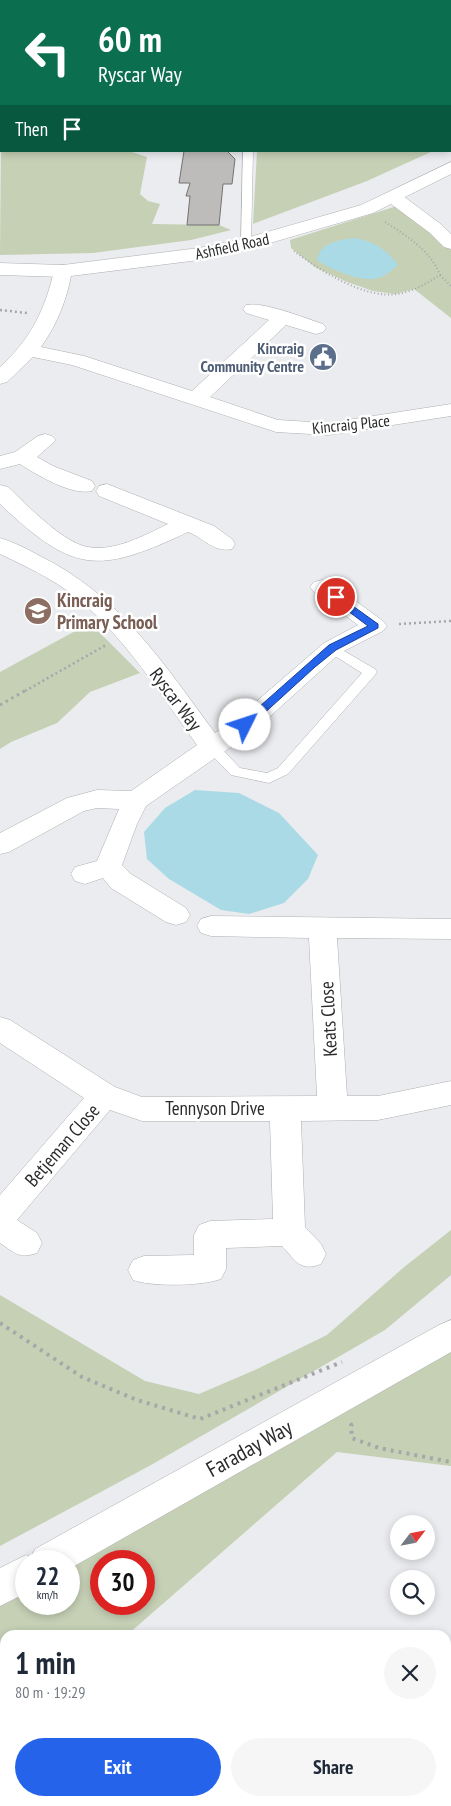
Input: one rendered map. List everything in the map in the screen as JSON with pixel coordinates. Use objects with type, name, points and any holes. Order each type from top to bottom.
[{"type":"street","name":"Ashfield Road","points":[[0,268],[63,271],[199,254],[246,244],[332,220],[367,208],[393,197],[451,167]]},
{"type":"street","points":[[393,197],[443,226],[443,237],[451,243]]},
{"type":"street","points":[[0,378],[29,350],[46,326],[59,293],[63,271]]},
{"type":"street","points":[[253,309],[316,328]]},
{"type":"street","points":[[195,400],[284,317]]},
{"type":"street","name":"Kincraig Place","points":[[29,350],[77,360],[276,426],[310,430],[365,425],[451,410]]},
{"type":"street","points":[[0,463],[23,457],[45,440]]},
{"type":"street","points":[[23,457],[45,471],[84,486]]},
{"type":"street","points":[[0,484],[45,471]]},
{"type":"street","points":[[107,491],[206,531],[224,544]]},
{"type":"street","points":[[0,492],[43,530],[77,552],[92,555],[110,553],[142,544],[187,524]]},
{"type":"street","name":"Ryscar Way","points":[[0,545],[59,575],[91,598],[127,633],[212,747],[245,725],[311,664],[332,648],[375,626]]},
{"type":"street","points":[[322,587],[375,626]]},
{"type":"street","points":[[176,915],[121,881],[97,870],[136,800],[212,747]]},
{"type":"street","points":[[0,845],[76,804],[97,799],[136,800]]},
{"type":"street","points":[[211,926],[323,929],[451,929]]},
{"type":"street","name":"Keats Close","points":[[323,929],[333,1109]]},
{"type":"street","name":"Tennyson Drive","points":[[0,1028],[104,1096],[142,1109],[378,1108],[451,1093]]},
{"type":"street","name":"Betjeman Close","points":[[0,1217],[104,1096]]},
{"type":"street","points":[[144,1270],[210,1269],[210,1235],[300,1243],[285,1108]]},
{"type":"street","name":"Faraday Way","points":[[68,1550],[451,1335]]},
{"type":"street","points":[[0,1588],[15,1579]]},
{"type":"lane","points":[[246,244],[248,152]]},
{"type":"lane","points":[[212,747],[236,772],[269,778],[283,771],[370,672],[332,648]]},
{"type":"path","points":[[367,208],[423,250],[438,266],[440,275],[451,286]]},
{"type":"path","points":[[314,267],[373,291],[395,294],[421,286],[440,275]]},
{"type":"path","points":[[375,626],[451,621]]},
{"type":"path","points":[[0,705],[127,633]]},
{"type":"path","points":[[0,1323],[82,1377],[137,1400],[200,1420],[358,1355],[382,1373]]},
{"type":"path","points":[[359,1420],[351,1425],[352,1438],[379,1448],[451,1462]]},
{"type":"green space","points":[[1,152],[132,152],[147,157],[140,194],[148,201],[160,204],[152,224],[219,225],[231,230],[191,240],[93,253],[0,255]]},
{"type":"green space","points":[[257,152],[431,152],[367,181],[253,224]]},
{"type":"green space","points":[[400,205],[451,246],[451,318],[414,289],[395,294],[373,291],[347,282],[315,267],[291,248],[290,240]]},
{"type":"green space","points":[[90,623],[140,673],[90,692],[57,723],[11,742],[0,749],[0,672]]},
{"type":"green space","points":[[451,1230],[451,1275],[385,1330],[151,1465],[0,1546],[0,1295],[145,1381],[199,1394],[257,1369],[327,1335],[403,1268]]},
{"type":"green space","points":[[451,1335],[451,1466],[337,1452],[155,1611],[155,1550],[90,1550],[90,1615],[150,1615],[133,1630],[0,1630],[0,1588],[15,1579],[15,1615],[80,1615],[80,1550],[68,1550]]},
{"type":"water","points":[[355,238],[380,247],[398,265],[381,277],[368,279],[344,274],[317,260],[322,249],[326,246],[337,241]]},
{"type":"water","points":[[195,790],[239,793],[279,813],[318,855],[308,879],[284,903],[249,914],[221,910],[169,879],[147,859],[144,832],[165,808]]},
{"type":"building","points":[[184,152],[228,152],[235,159],[232,184],[223,184],[219,225],[187,225],[190,196],[186,196],[190,183],[179,183]]},
{"type":"place","name":"Kincraig Community Centre","points":[[323,357]]},
{"type":"place","name":"Kincraig Primary School","points":[[38,611]]},
{"type":"route","points":[[245,725],[311,664],[332,648],[375,626],[336,597]]}]
